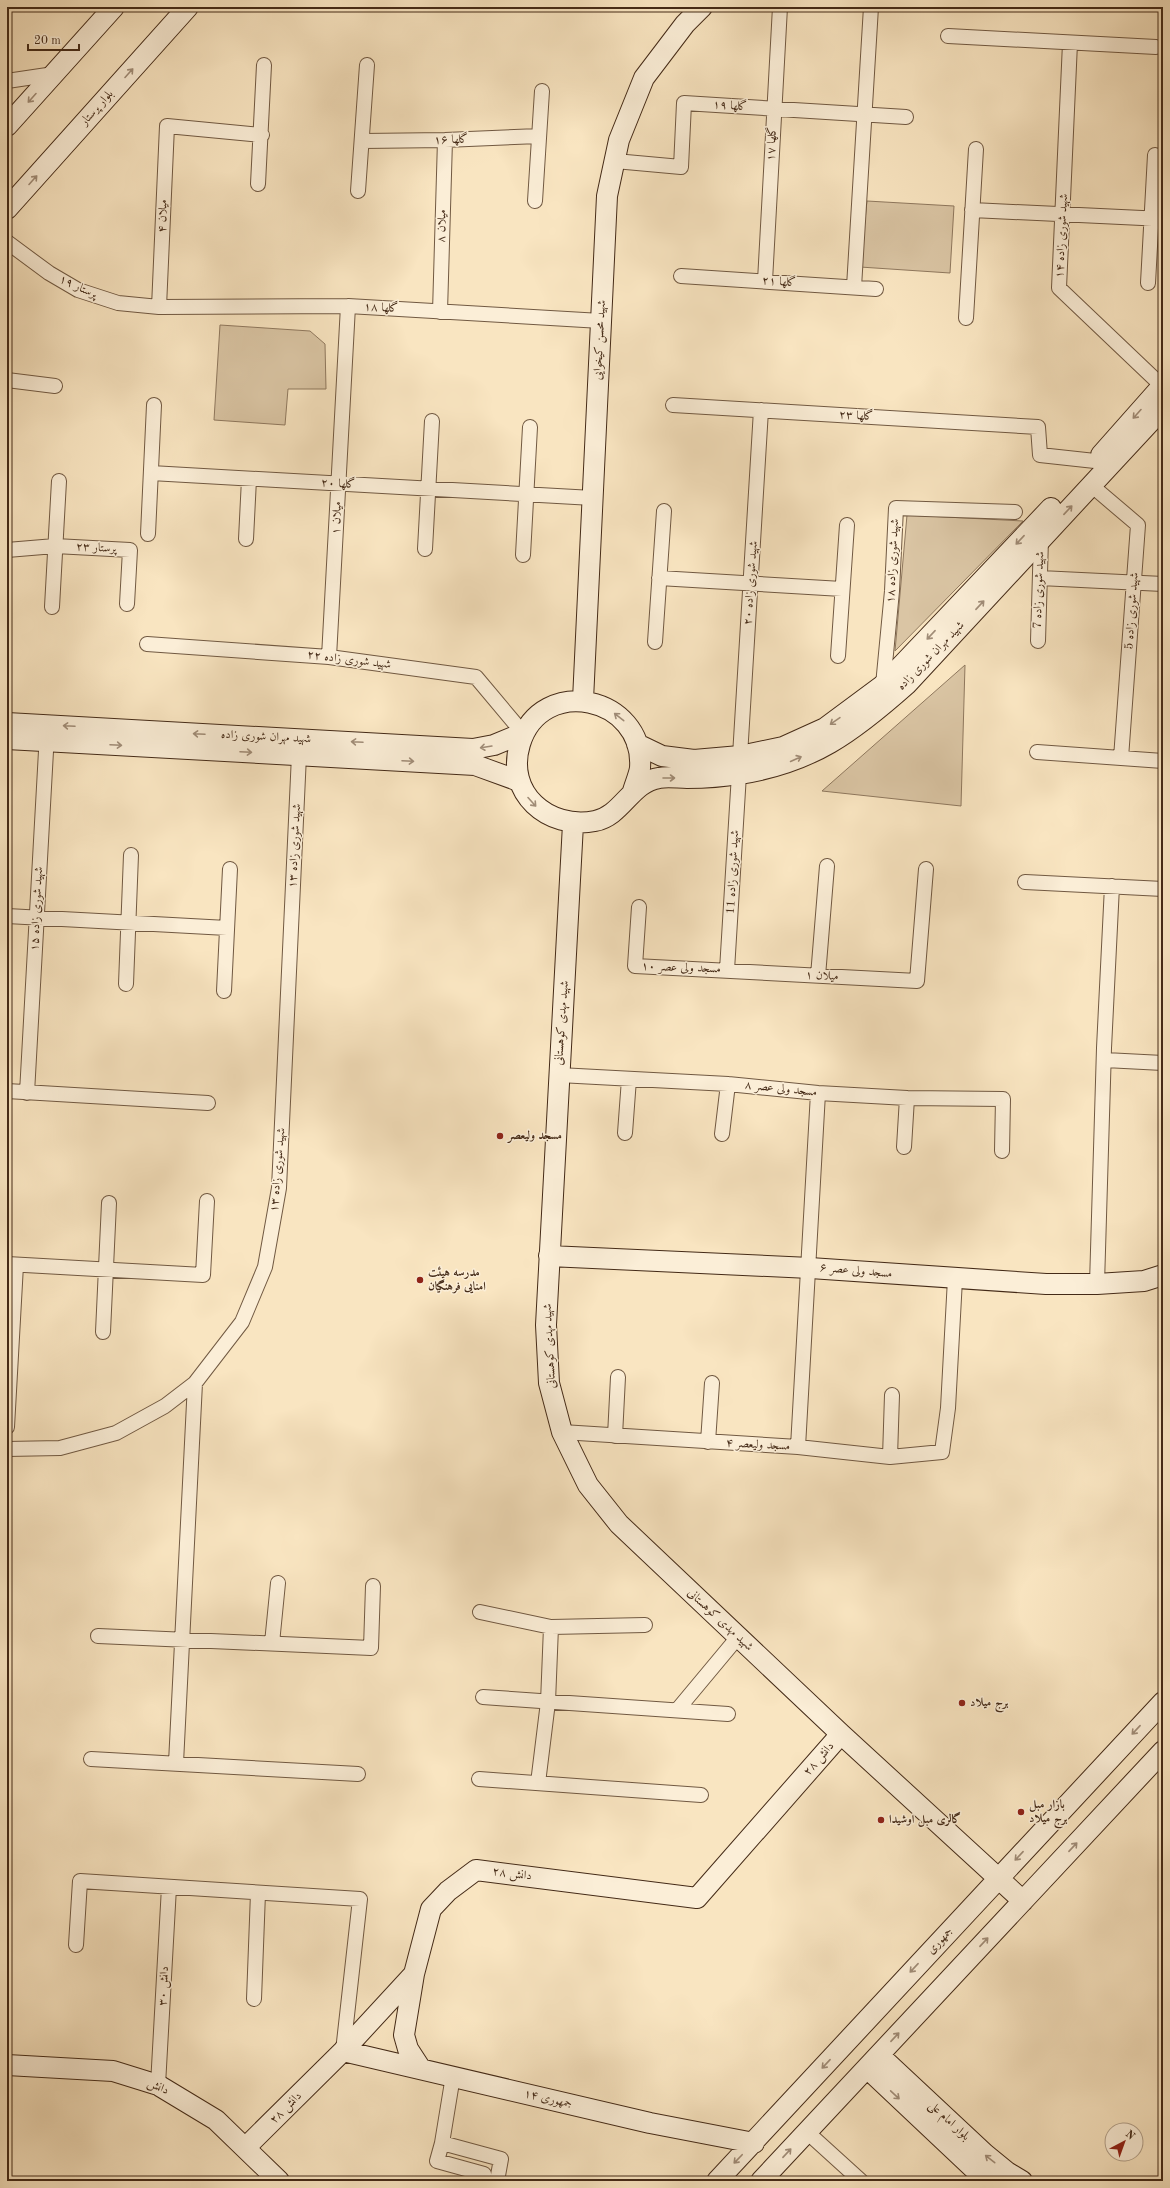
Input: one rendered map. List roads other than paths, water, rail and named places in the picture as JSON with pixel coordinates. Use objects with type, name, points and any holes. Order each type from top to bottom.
[{"type":"street","points":[[7,126],[114,7]]},
{"type":"street","name":"بلوار پرستار","points":[[7,209],[188,7]]},
{"type":"street","name":"شهید محسن کیخوایی","points":[[583,700],[608,196],[619,140],[644,78],[685,24],[702,7]]},
{"type":"street","name":"گلها ۱۷","points":[[764,281],[780,7]]},
{"type":"street","points":[[854,287],[871,7]]},
{"type":"street","points":[[948,36],[1156,47]]},
{"type":"street","name":"شهید شوری زاده ۱۴","points":[[1070,43],[1059,288],[1163,385]]},
{"type":"street","points":[[358,191],[363,142],[367,65]]},
{"type":"street","points":[[258,184],[262,135],[264,66]]},
{"type":"street","points":[[7,81],[54,74]]},
{"type":"street","points":[[535,201],[542,91]]},
{"type":"street","name":"گلها ۱۹","points":[[615,161],[681,167],[684,103],[906,116]]},
{"type":"street","name":"میلان ۴","points":[[159,307],[167,126],[262,135]]},
{"type":"street","name":"گلها ۱۶","points":[[363,142],[539,136]]},
{"type":"street","name":"میلان ۸","points":[[440,312],[445,140]]},
{"type":"street","points":[[966,318],[976,149]]},
{"type":"street","points":[[1148,283],[1157,219],[1155,155]]},
{"type":"street","points":[[972,210],[1157,219]]},
{"type":"street","name":"پرستار ۱۹","points":[[7,242],[49,273],[78,290],[118,304],[159,307]]},
{"type":"street","name":"گلها ۲۱","points":[[681,276],[876,289]]},
{"type":"street","name":"گلها ۱۸","points":[[159,307],[348,306],[601,321]]},
{"type":"street","name":"میلان ۱","points":[[329,657],[348,306]]},
{"type":"street","points":[[7,380],[55,386]]},
{"type":"street","name":"شهید مهران شوری زاده","points":[[633,791],[658,778],[739,765],[825,728],[862,703],[883,685],[1095,461],[1163,385]]},
{"type":"street","points":[[148,534],[154,405]]},
{"type":"street","name":"گلها ۲۳","points":[[673,405],[1038,427],[1040,455],[1095,461]]},
{"type":"street","name":"شهید مهران شوری زاده","points":[[637,744],[662,756],[739,765],[787,764],[832,743],[872,715],[907,684],[1163,408]]},
{"type":"street","name":"شهید شوری زاده ۲۰","points":[[739,765],[761,410]]},
{"type":"street","points":[[425,549],[432,421]]},
{"type":"street","points":[[523,555],[530,426]]},
{"type":"street","name":"گلها ۲۰","points":[[151,473],[593,498]]},
{"type":"street","points":[[246,539],[249,479]]},
{"type":"street","points":[[52,608],[59,481]]},
{"type":"street","name":"شهید شوری زاده 5","points":[[1091,485],[1138,525],[1121,758]]},
{"type":"street","name":"شهید شوری زاده ۱۸","points":[[883,685],[892,591],[896,508],[1015,512]]},
{"type":"street","points":[[655,642],[664,511]]},
{"type":"street","points":[[838,656],[847,525]]},
{"type":"street","name":"شهید شوری زاده 7","points":[[1038,641],[1041,539]]},
{"type":"street","name":"پرستار ۲۳","points":[[7,550],[55,546],[130,550],[127,604]]},
{"type":"street","points":[[659,578],[842,589]]},
{"type":"street","points":[[1040,578],[1163,584]]},
{"type":"street","name":"شهید شوری زاده ۲۲","points":[[147,644],[329,657],[476,677],[523,733]]},
{"type":"street","points":[[583,700],[606,707],[625,722],[637,744],[640,768],[633,791],[618,810],[597,821],[572,824],[549,817],[531,802],[519,780],[516,756],[523,733],[538,714],[559,703],[583,700]]},
{"type":"street","name":"شهید مهران شوری زاده","points":[[7,723],[47,733],[300,747],[473,749],[494,746],[523,733]]},
{"type":"street","name":"شهید مهران شوری زاده","points":[[7,739],[47,733]]},
{"type":"street","name":"شهید شوری زاده ۱۵","points":[[27,1092],[47,733]]},
{"type":"street","name":"شهید مهران شوری زاده","points":[[300,747],[474,765],[519,780]]},
{"type":"street","name":"شهید شوری زاده ۱۳","points":[[7,1449],[60,1448],[116,1433],[164,1406],[194,1383],[242,1322],[265,1267],[279,1188],[300,747]]},
{"type":"street","points":[[1037,752],[1163,761]]},
{"type":"street","name":"شهید شوری زاده 11","points":[[727,970],[739,765]]},
{"type":"street","name":"شهید مهدی کوهستانی","points":[[572,824],[546,1325],[549,1383],[562,1432],[588,1485],[619,1524],[841,1734],[1023,1901]]},
{"type":"street","points":[[126,984],[131,855]]},
{"type":"street","points":[[818,976],[826,866]]},
{"type":"street","points":[[224,991],[230,869]]},
{"type":"street","name":"میلان ۱","points":[[727,970],[917,981],[926,869]]},
{"type":"street","points":[[1025,882],[1163,889]]},
{"type":"street","points":[[1097,1284],[1105,1060],[1104,1048],[1112,886]]},
{"type":"street","name":"مسجد ولی عصر ۱۰","points":[[639,907],[635,966],[727,970]]},
{"type":"street","points":[[7,916],[227,928]]},
{"type":"street","points":[[1105,1060],[1163,1063]]},
{"type":"street","name":"مسجد ولی عصر ۸","points":[[559,1075],[728,1084],[818,1094],[907,1098],[1003,1099],[1002,1151]]},
{"type":"street","points":[[625,1133],[629,1079]]},
{"type":"street","points":[[722,1134],[728,1084]]},
{"type":"street","points":[[7,1091],[208,1103]]},
{"type":"street","points":[[798,1447],[810,1268],[818,1094]]},
{"type":"street","points":[[904,1146],[907,1098]]},
{"type":"street","points":[[7,1427],[11,1265],[203,1275],[207,1201]]},
{"type":"street","points":[[103,1332],[109,1203]]},
{"type":"street","name":"مسجد ولی عصر ۶","points":[[549,1256],[810,1268],[1046,1284],[1097,1284],[1144,1281],[1163,1275]]},
{"type":"street","name":"مسجد ولیعصر ۴","points":[[562,1432],[798,1447],[890,1457],[942,1452],[948,1408],[955,1279]]},
{"type":"street","points":[[615,1436],[618,1377]]},
{"type":"street","points":[[176,1764],[194,1383]]},
{"type":"street","points":[[708,1442],[712,1383]]},
{"type":"street","points":[[890,1457],[892,1395]]},
{"type":"street","points":[[272,1643],[278,1583]]},
{"type":"street","points":[[98,1636],[371,1648],[373,1586]]},
{"type":"street","points":[[480,1612],[551,1627],[645,1625]]},
{"type":"street","points":[[538,1783],[548,1702],[551,1627]]},
{"type":"street","points":[[678,1709],[738,1637]]},
{"type":"street","points":[[483,1697],[678,1709],[728,1714]]},
{"type":"street","name":"جمهوری","points":[[717,2181],[1163,1702]]},
{"type":"street","name":"دانش ۲۸","points":[[245,2148],[343,2051],[414,1974],[431,1909],[448,1891],[476,1870],[697,1898],[841,1734]]},
{"type":"street","points":[[761,2181],[1163,1751]]},
{"type":"street","points":[[91,1759],[358,1774]]},
{"type":"street","points":[[479,1779],[701,1795]]},
{"type":"street","points":[[76,1945],[80,1881],[360,1899],[343,2051]]},
{"type":"street","name":"دانش ۳۰","points":[[158,2085],[169,1887]]},
{"type":"street","points":[[254,1999],[258,1893]]},
{"type":"street","points":[[414,1974],[404,2035],[408,2049],[421,2069]]},
{"type":"street","name":"جمهوری ۱۴","points":[[343,2051],[650,2123],[754,2142]]},
{"type":"street","name":"بلوار امام علی","points":[[873,2061],[973,2168],[990,2181]]},
{"type":"street","name":"بلوار امام علی","points":[[873,2061],[1007,2172],[1022,2181]]},
{"type":"street","name":"دانش","points":[[7,2065],[113,2071],[158,2085],[216,2120],[279,2181]]},
{"type":"street","points":[[453,2076],[442,2143],[437,2161],[484,2174],[482,2181]]},
{"type":"street","points":[[807,2132],[861,2181]]},
{"type":"street","points":[[442,2143],[501,2159],[497,2181]]},
{"type":"place","name":"مسجد ولیعصر","points":[[500,1136]]},
{"type":"place","name":"مدرسه هیئت امنایی فرهنگیان","points":[[420,1280]]},
{"type":"place","name":"برج میلاد","points":[[962,1703]]},
{"type":"place","name":"بازار مبل برج میلاد","points":[[1021,1812]]},
{"type":"place","name":"گالری مبل اوشیدا","points":[[881,1820]]}]
